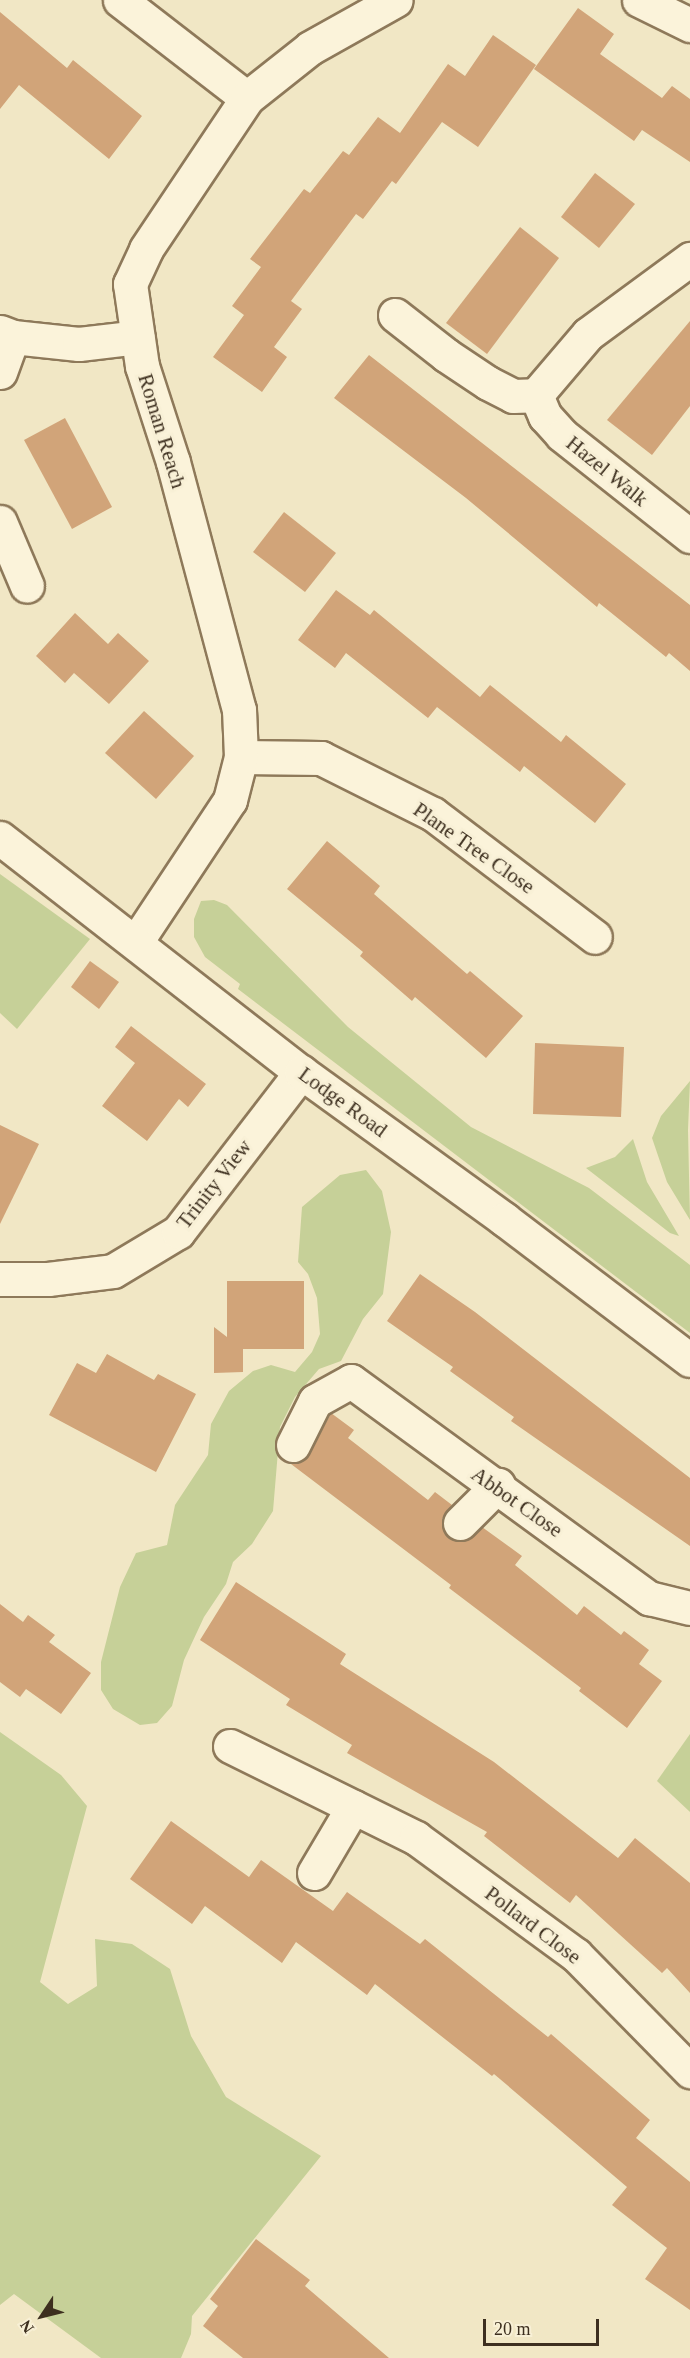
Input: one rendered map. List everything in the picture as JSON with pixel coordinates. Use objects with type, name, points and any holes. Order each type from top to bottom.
[{"type":"street","points":[[120,0],[247,98]]},
{"type":"street","name":"Roman Reach","points":[[136,942],[230,800],[241,757],[239,710],[173,462],[142,366],[130,284],[146,249],[247,98],[310,48],[396,0]]},
{"type":"street","points":[[639,0],[690,26]]},
{"type":"street","points":[[395,315],[446,355],[488,383],[513,396],[536,395],[588,334],[690,259]]},
{"type":"street","points":[[0,372],[7,335],[79,344],[138,337]]},
{"type":"street","name":"Hazel Walk","points":[[536,395],[545,416],[562,435],[690,536]]},
{"type":"street","points":[[0,522],[27,586]]},
{"type":"street","name":"Plane Tree Close","points":[[241,757],[321,758],[433,814],[595,937]]},
{"type":"street","name":"Lodge Road","points":[[0,837],[301,1072],[504,1219],[690,1360]]},
{"type":"street","name":"Trinity View","points":[[0,1279],[48,1279],[112,1271],[178,1232],[301,1072]]},
{"type":"street","name":"Abbot Close","points":[[293,1445],[315,1401],[351,1381],[459,1462],[498,1485],[650,1598],[690,1608]]},
{"type":"street","points":[[460,1523],[498,1485]]},
{"type":"street","name":"Pollard Close","points":[[230,1746],[416,1838],[576,1955],[690,2071]]},
{"type":"street","points":[[314,1873],[353,1807]]},
{"type":"green space","points":[[0,874],[90,939],[17,1029],[0,1013]]},
{"type":"green space","points":[[214,900],[227,905],[348,1027],[471,1127],[589,1188],[690,1265],[690,1333],[238,989],[240,984],[205,957],[194,937],[194,919],[201,901]]},
{"type":"green space","points":[[690,1081],[688,1130],[690,1220],[667,1182],[652,1138],[661,1116]]},
{"type":"green space","points":[[633,1139],[647,1182],[679,1236],[670,1233],[586,1168],[615,1157]]},
{"type":"green space","points":[[366,1170],[382,1191],[391,1232],[383,1294],[363,1319],[341,1361],[319,1369],[295,1397],[280,1427],[273,1511],[252,1544],[233,1562],[226,1584],[204,1617],[184,1660],[172,1706],[157,1723],[140,1725],[113,1709],[101,1690],[101,1662],[120,1587],[136,1553],[167,1545],[175,1505],[208,1455],[211,1424],[229,1391],[253,1371],[271,1365],[295,1372],[312,1352],[320,1334],[317,1298],[308,1274],[298,1262],[302,1207],[340,1175]]},
{"type":"green space","points":[[0,1732],[61,1775],[87,1806],[40,1982],[68,2004],[97,1986],[95,1939],[132,1944],[170,1969],[191,2036],[226,2097],[321,2156],[192,2316],[191,2334],[181,2358],[101,2358],[14,2294],[0,2305]]},
{"type":"green space","points":[[690,1734],[690,1812],[657,1781]]},
{"type":"building","points":[[578,8],[614,34],[600,54],[662,98],[672,86],[690,99],[690,162],[642,130],[634,141],[534,69]]},
{"type":"building","points":[[0,12],[67,68],[73,60],[142,116],[109,159],[19,85],[0,109]]},
{"type":"building","points":[[493,35],[536,65],[478,147],[442,122],[396,184],[392,181],[363,219],[356,214],[291,301],[302,309],[274,347],[287,357],[262,392],[213,357],[244,315],[232,306],[261,267],[250,259],[304,189],[310,193],[343,151],[349,155],[378,117],[400,133],[448,64],[465,76]]},
{"type":"building","points":[[595,173],[635,204],[599,248],[561,217]]},
{"type":"building","points":[[520,227],[559,258],[487,354],[446,323]]},
{"type":"building","points":[[690,321],[690,406],[652,455],[607,420]]},
{"type":"building","points":[[369,355],[690,605],[690,671],[669,653],[666,657],[599,603],[597,607],[466,498],[334,398]]},
{"type":"building","points":[[65,418],[112,507],[72,529],[24,440]]},
{"type":"building","points":[[284,512],[336,553],[305,592],[253,552]]},
{"type":"building","points":[[336,590],[370,615],[374,610],[480,697],[490,685],[561,742],[566,735],[626,784],[595,823],[524,766],[520,772],[437,707],[428,718],[346,653],[335,668],[298,640]]},
{"type":"building","points":[[75,613],[108,644],[118,633],[149,661],[109,704],[74,673],[65,683],[36,656]]},
{"type":"building","points":[[144,711],[194,756],[156,799],[105,753]]},
{"type":"building","points":[[327,841],[380,886],[374,894],[467,974],[470,971],[523,1016],[486,1058],[415,997],[412,1001],[360,956],[363,952],[287,889]]},
{"type":"building","points":[[90,961],[119,982],[99,1009],[71,987]]},
{"type":"building","points":[[131,1026],[206,1084],[188,1107],[179,1099],[147,1141],[102,1106],[135,1063],[115,1047]]},
{"type":"building","points":[[535,1043],[624,1047],[621,1117],[533,1114]]},
{"type":"building","points":[[0,1125],[39,1144],[0,1224]]},
{"type":"building","points":[[420,1274],[475,1312],[690,1478],[690,1546],[511,1421],[514,1417],[450,1371],[453,1367],[387,1321]]},
{"type":"building","points":[[227,1281],[304,1281],[304,1349],[243,1349],[243,1372],[214,1373],[214,1327],[227,1337]]},
{"type":"building","points":[[107,1354],[154,1380],[158,1374],[196,1394],[156,1472],[49,1415],[77,1363],[96,1373]]},
{"type":"building","points":[[331,1413],[354,1430],[348,1438],[428,1500],[435,1492],[452,1505],[442,1519],[447,1537],[465,1541],[482,1527],[522,1556],[515,1565],[577,1615],[584,1606],[621,1635],[624,1631],[649,1650],[639,1664],[662,1681],[627,1728],[579,1691],[581,1688],[449,1588],[451,1585],[291,1464],[309,1454]]},
{"type":"building","points":[[236,1582],[346,1654],[340,1664],[494,1762],[618,1858],[635,1838],[690,1883],[690,1993],[667,1968],[662,1973],[576,1895],[570,1903],[484,1836],[487,1832],[347,1753],[352,1745],[286,1705],[290,1699],[200,1640]]},
{"type":"building","points":[[0,1604],[23,1622],[28,1615],[55,1635],[49,1642],[91,1673],[61,1714],[26,1689],[20,1697],[0,1682]]},
{"type":"building","points":[[171,1821],[249,1877],[261,1860],[333,1911],[347,1892],[420,1944],[425,1939],[548,2037],[551,2034],[650,2120],[636,2138],[690,2182],[690,2310],[645,2279],[667,2248],[612,2205],[627,2187],[494,2074],[492,2076],[375,1984],[367,1995],[296,1942],[282,1963],[205,1906],[192,1924],[130,1879]]},
{"type":"building","points":[[256,2239],[310,2280],[305,2286],[389,2358],[243,2358],[203,2326],[218,2306],[210,2299]]}]
